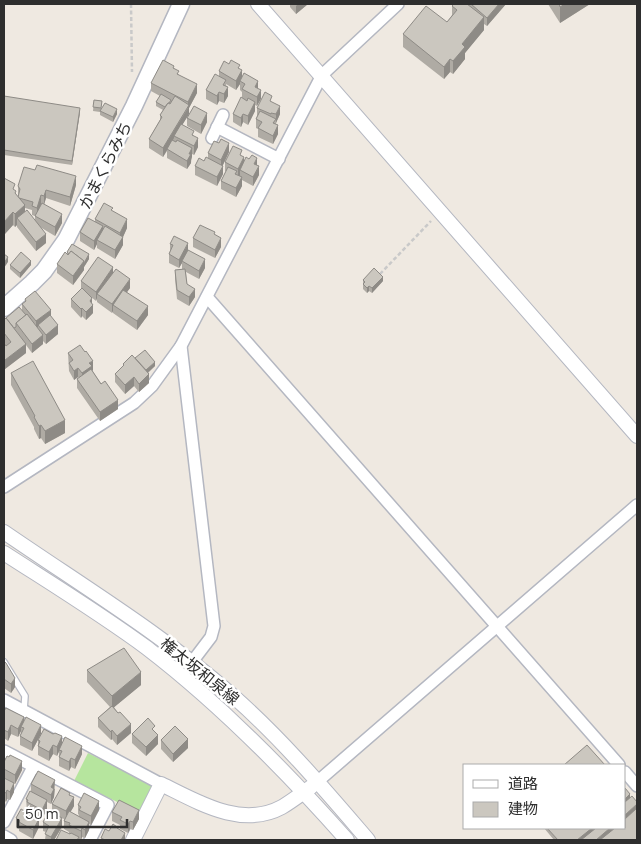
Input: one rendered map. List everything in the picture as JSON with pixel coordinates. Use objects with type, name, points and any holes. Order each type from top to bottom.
[{"type":"main road","name":"かまくらみち","points":[[4,308],[44,271],[66,240],[134,106],[181,4]]},
{"type":"street","points":[[258,4],[637,436]]},
{"type":"street","points":[[4,487],[134,402],[152,386],[181,346],[322,75],[398,4]]},
{"type":"street","points":[[212,138],[223,114]]},
{"type":"street","points":[[217,127],[279,159]]},
{"type":"street","points":[[207,297],[618,764]]},
{"type":"street","points":[[181,346],[214,626],[211,637],[192,662]]},
{"type":"street","points":[[4,700],[161,784],[209,806],[240,815],[255,815],[272,811],[318,782],[637,505]]},
{"type":"street","name":"権太坂和泉線","points":[[4,532],[136,621],[192,662],[278,738],[368,840]]},
{"type":"street","name":"権太坂和泉線","points":[[4,553],[147,648],[188,681],[304,792],[347,840]]},
{"type":"street","points":[[4,751],[108,805],[90,840]]},
{"type":"street","points":[[4,822],[33,767]]},
{"type":"street","points":[[626,773],[637,786]]},
{"type":"street","points":[[133,840],[161,784]]},
{"type":"street","points":[[4,836],[11,840]]},
{"type":"lane","points":[[4,662],[25,696],[24,710]]},
{"type":"path","points":[[131,4],[133,78]]},
{"type":"path","points":[[380,274],[440,211]]},
{"type":"green space","points":[[88,753],[150,784],[152,788],[140,813],[74,781]]},
{"type":"building","points":[[454,4],[467,4],[484,17],[462,44],[465,47],[453,61],[450,59],[444,67],[403,34],[426,6],[447,22],[457,10],[452,6]]},
{"type":"building","points":[[471,4],[499,4],[487,18]]},
{"type":"building","points":[[163,60],[179,71],[177,74],[197,84],[188,102],[151,83]]},
{"type":"building","points":[[231,60],[240,65],[238,68],[242,70],[236,81],[219,71],[224,61],[229,64]]},
{"type":"building","points":[[244,73],[258,81],[255,87],[261,90],[257,97],[242,89],[245,84],[240,81]]},
{"type":"building","points":[[215,74],[226,80],[223,85],[228,87],[224,94],[219,92],[217,96],[206,90]]},
{"type":"building","points":[[265,92],[272,96],[270,101],[280,106],[276,114],[271,114],[257,108]]},
{"type":"building","points":[[161,94],[171,100],[165,107],[156,102]]},
{"type":"building","points":[[4,96],[80,108],[72,161],[4,150]]},
{"type":"building","points":[[175,96],[189,105],[163,148],[149,139],[162,117],[160,115]]},
{"type":"building","points":[[241,97],[247,101],[248,98],[255,102],[248,116],[243,114],[241,118],[233,114]]},
{"type":"building","points":[[94,100],[102,101],[101,108],[93,107]]},
{"type":"building","points":[[105,103],[117,109],[113,117],[100,111]]},
{"type":"building","points":[[194,106],[207,113],[201,125],[187,118]]},
{"type":"building","points":[[260,111],[276,119],[273,123],[278,125],[273,136],[258,128],[262,122],[256,119]]},
{"type":"building","points":[[181,124],[194,131],[192,135],[198,138],[194,146],[174,136]]},
{"type":"building","points":[[221,139],[229,143],[221,160],[208,153],[214,141],[219,143]]},
{"type":"building","points":[[172,140],[176,142],[177,140],[192,148],[187,161],[167,149]]},
{"type":"building","points":[[233,146],[242,150],[240,155],[244,157],[238,169],[225,162]]},
{"type":"building","points":[[252,155],[257,158],[254,164],[259,166],[253,177],[240,170],[246,157],[249,159]]},
{"type":"building","points":[[206,157],[223,166],[217,177],[195,166],[199,158],[204,161]]},
{"type":"building","points":[[37,165],[76,176],[70,197],[46,190],[44,196],[41,195],[37,208],[32,206],[33,202],[19,198],[20,189],[18,186],[24,167],[35,170]]},
{"type":"building","points":[[228,167],[237,171],[235,174],[242,177],[236,188],[221,181]]},
{"type":"building","points":[[4,178],[15,184],[13,189],[25,205],[15,214],[13,212],[4,222]]},
{"type":"building","points":[[42,203],[62,214],[55,227],[35,216]]},
{"type":"building","points":[[104,203],[113,208],[111,210],[127,219],[120,233],[95,219]]},
{"type":"building","points":[[27,210],[46,234],[36,242],[17,218]]},
{"type":"building","points":[[88,218],[103,226],[94,241],[80,232]]},
{"type":"building","points":[[200,225],[215,232],[214,234],[221,238],[215,250],[193,238]]},
{"type":"building","points":[[105,226],[123,237],[115,250],[97,240]]},
{"type":"building","points":[[174,236],[188,243],[179,260],[169,254],[173,245],[170,244]]},
{"type":"building","points":[[72,244],[89,254],[84,263],[71,251],[69,254],[67,252]]},
{"type":"building","points":[[188,250],[205,259],[199,271],[182,261]]},
{"type":"building","points":[[71,251],[84,261],[73,276],[57,264],[65,252],[68,255]]},
{"type":"building","points":[[21,252],[31,261],[20,273],[10,265]]},
{"type":"building","points":[[4,254],[8,257],[4,263]]},
{"type":"building","points":[[98,257],[113,267],[96,292],[81,281]]},
{"type":"building","points":[[374,268],[383,277],[372,288],[369,286],[367,288],[363,284],[365,282],[363,280]]},
{"type":"building","points":[[116,269],[130,279],[112,304],[97,294]]},
{"type":"building","points":[[185,269],[187,284],[195,289],[189,297],[177,290],[175,270]]},
{"type":"building","points":[[82,288],[92,298],[90,301],[93,305],[86,312],[71,299]]},
{"type":"building","points":[[123,290],[148,306],[137,321],[113,305]]},
{"type":"building","points":[[35,291],[51,310],[36,321],[22,304]]},
{"type":"building","points":[[19,307],[26,315],[16,323],[14,328],[6,318]]},
{"type":"building","points":[[27,314],[43,335],[32,344],[16,323]]},
{"type":"building","points":[[50,315],[58,325],[46,335],[38,325]]},
{"type":"building","points":[[6,318],[26,344],[5,360],[4,343],[6,346],[11,342],[4,333],[4,320]]},
{"type":"building","points":[[80,345],[93,361],[89,363],[92,366],[82,373],[78,368],[74,371],[69,363],[73,360],[68,353]]},
{"type":"building","points":[[145,350],[155,362],[146,370],[135,358]]},
{"type":"building","points":[[132,355],[149,374],[139,384],[134,377],[125,385],[115,374]]},
{"type":"building","points":[[33,361],[65,420],[45,431],[41,425],[39,426],[11,373]]},
{"type":"building","points":[[91,369],[101,384],[105,381],[118,400],[100,412],[77,379]]},
{"type":"building","points":[[124,648],[141,672],[112,696],[87,670]]},
{"type":"building","points":[[4,661],[15,678],[11,684],[4,679]]},
{"type":"building","points":[[112,706],[131,724],[117,736],[98,718]]},
{"type":"building","points":[[6,708],[24,717],[18,729],[11,725],[8,732],[4,730],[4,711]]},
{"type":"building","points":[[26,717],[41,725],[32,743],[20,736],[24,728],[21,727]]},
{"type":"building","points":[[148,718],[155,726],[152,729],[158,735],[146,747],[132,734]]},
{"type":"building","points":[[175,726],[188,739],[173,754],[161,740]]},
{"type":"building","points":[[44,729],[62,736],[57,747],[53,745],[49,752],[38,746],[40,741],[38,740]]},
{"type":"building","points":[[65,737],[82,746],[75,760],[71,758],[69,762],[59,757],[62,751],[59,750]]},
{"type":"building","points":[[587,745],[604,764],[565,764]]},
{"type":"building","points":[[10,755],[22,761],[15,775],[4,769],[4,762],[7,756],[9,757]]},
{"type":"building","points":[[38,771],[55,780],[51,787],[54,789],[51,795],[31,784]]},
{"type":"building","points":[[4,778],[14,783],[10,792],[7,790],[6,793],[4,792]]},
{"type":"building","points":[[61,788],[74,797],[66,811],[52,804]]},
{"type":"building","points":[[626,789],[630,794],[626,798]]},
{"type":"building","points":[[30,791],[47,800],[42,810],[27,802],[28,800],[26,799]]},
{"type":"building","points":[[84,793],[99,801],[91,816],[79,810],[81,807],[78,805]]},
{"type":"building","points":[[632,796],[637,804],[626,814],[626,801]]},
{"type":"building","points":[[119,800],[139,810],[133,822],[130,821],[128,824],[120,820],[122,817],[112,812]]},
{"type":"building","points":[[637,808],[637,840],[600,840],[614,829],[626,829],[626,818]]},
{"type":"building","points":[[21,809],[39,819],[33,830],[19,822],[16,818]]},
{"type":"building","points":[[49,811],[62,818],[51,837],[45,834],[49,826],[43,822]]},
{"type":"building","points":[[69,811],[89,822],[85,830],[82,828],[81,831],[64,821]]},
{"type":"building","points":[[113,824],[125,833],[121,840],[105,840],[101,838],[105,829],[109,831]]},
{"type":"building","points":[[548,829],[591,829],[577,840],[558,840]]},
{"type":"building","points":[[595,829],[609,829],[596,840],[581,840]]},
{"type":"building","points":[[61,830],[79,837],[77,840],[56,840]]}]
